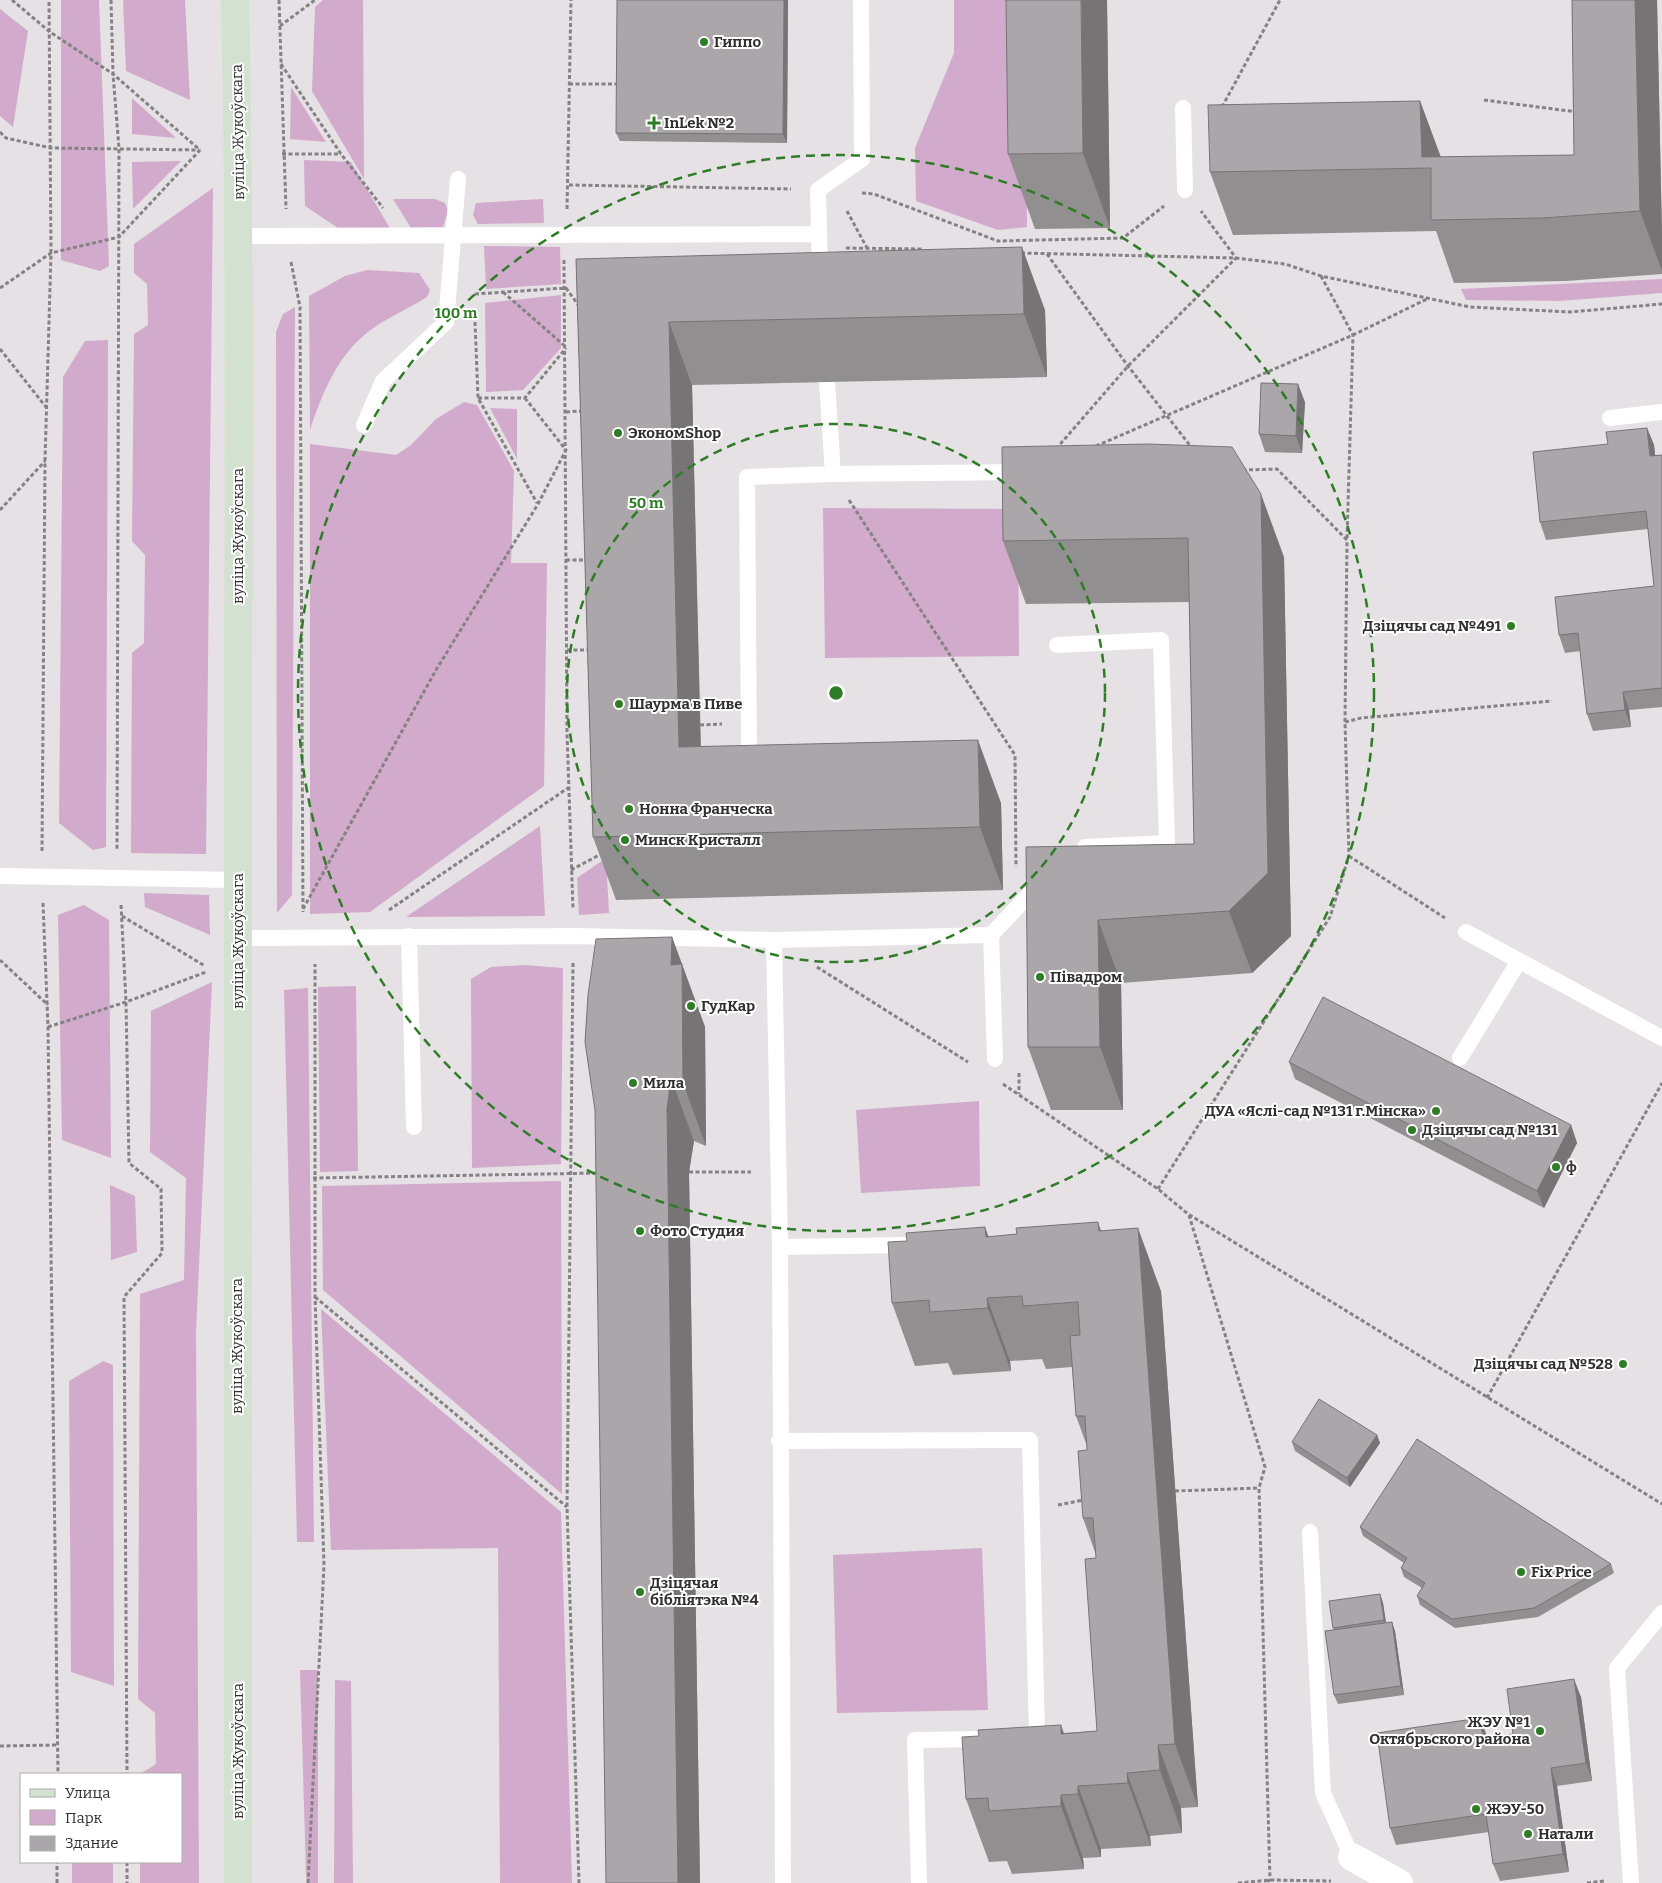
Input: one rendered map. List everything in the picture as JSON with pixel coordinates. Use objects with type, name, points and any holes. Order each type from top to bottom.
[{"type":"main road","name":"вуліца Жукоўскага","points":[[235,0],[239,236],[238,1883]]},
{"type":"street","points":[[1352,1857],[1399,1883]]},
{"type":"lane","points":[[821,286],[818,190],[862,159],[861,0]]},
{"type":"lane","points":[[1183,108],[1185,190]]},
{"type":"lane","points":[[364,425],[383,381],[446,322],[458,179]]},
{"type":"lane","points":[[239,236],[818,234]]},
{"type":"lane","points":[[827,382],[832,474]]},
{"type":"lane","points":[[1610,418],[1662,412]]},
{"type":"lane","points":[[778,754],[750,755],[747,477],[832,474],[1035,472]]},
{"type":"lane","points":[[1056,645],[1161,640],[1167,843],[1074,847],[1068,854]]},
{"type":"lane","points":[[238,938],[573,936],[774,940],[991,935],[1049,874]]},
{"type":"lane","points":[[0,876],[238,880]]},
{"type":"lane","points":[[1466,932],[1662,1038]]},
{"type":"lane","points":[[991,935],[995,1059]]},
{"type":"lane","points":[[409,936],[414,1127]]},
{"type":"lane","points":[[774,940],[780,1247],[779,1442],[783,1883]]},
{"type":"lane","points":[[1460,1058],[1519,961]]},
{"type":"lane","points":[[780,1247],[928,1244]]},
{"type":"lane","points":[[779,1442],[1030,1440],[1037,1738],[915,1740],[919,1883]]},
{"type":"lane","points":[[1310,1532],[1323,1793],[1352,1857]]},
{"type":"lane","points":[[1631,1883],[1617,1668],[1662,1613]]},
{"type":"path","points":[[12,0],[50,32],[113,74],[200,150]]},
{"type":"path","points":[[279,0],[282,154],[286,193],[285,236],[300,307],[302,910],[316,968],[313,1178],[324,1565],[308,1883]]},
{"type":"path","points":[[280,27],[315,0]]},
{"type":"path","points":[[571,0],[569,185],[565,235],[567,650],[573,936],[569,1173],[567,1507],[579,1883]]},
{"type":"path","points":[[1222,108],[1280,0]]},
{"type":"path","points":[[281,64],[341,154],[405,236]]},
{"type":"path","points":[[570,84],[620,84]]},
{"type":"path","points":[[1484,100],[1586,114]]},
{"type":"path","points":[[0,132],[6,138]]},
{"type":"path","points":[[0,140],[6,138],[51,148],[200,150]]},
{"type":"path","points":[[0,288],[50,254],[119,237],[200,150]]},
{"type":"path","points":[[282,154],[341,154]]},
{"type":"path","points":[[569,185],[835,190],[874,194],[998,241],[1123,238],[1185,190],[1236,258]]},
{"type":"path","points":[[835,190],[867,248],[927,250]]},
{"type":"path","points":[[1017,253],[1236,258],[1285,264],[1321,276],[1470,307],[1570,312],[1662,304]]},
{"type":"path","points":[[1047,254],[1128,366],[1197,454]]},
{"type":"path","points":[[1035,472],[1128,366],[1236,258]]},
{"type":"path","points":[[1158,1189],[1330,917],[1349,856],[1345,722],[1346,540],[1353,335],[1321,276]]},
{"type":"path","points":[[475,304],[474,294],[566,288]]},
{"type":"path","points":[[566,288],[583,312]]},
{"type":"path","points":[[502,292],[566,348]]},
{"type":"path","points":[[1088,450],[1353,335],[1427,299]]},
{"type":"path","points":[[475,313],[478,398],[538,504]]},
{"type":"path","points":[[478,398],[524,398],[566,348]]},
{"type":"path","points":[[0,349],[46,408]]},
{"type":"path","points":[[524,398],[566,450]]},
{"type":"path","points":[[566,412],[584,411]]},
{"type":"path","points":[[302,910],[436,670],[538,504],[566,450]]},
{"type":"path","points":[[0,510],[45,461]]},
{"type":"path","points":[[1238,470],[1277,469],[1346,540]]},
{"type":"path","points":[[832,474],[1015,755],[1017,908]]},
{"type":"path","points":[[566,560],[597,560]]},
{"type":"path","points":[[567,650],[592,650]]},
{"type":"path","points":[[1345,722],[1360,718],[1552,701]]},
{"type":"path","points":[[352,936],[569,788]]},
{"type":"path","points":[[571,870],[604,852],[604,845]]},
{"type":"path","points":[[1349,856],[1466,932]]},
{"type":"path","points":[[48,1026],[126,1002],[212,970],[122,916]]},
{"type":"path","points":[[0,960],[48,1006]]},
{"type":"path","points":[[816,967],[977,1068]]},
{"type":"path","points":[[1019,1065],[1019,1094]]},
{"type":"path","points":[[1002,1083],[1158,1189],[1188,1214],[1662,1504]]},
{"type":"path","points":[[1487,1398],[1662,1083]]},
{"type":"path","points":[[690,1172],[778,1171]]},
{"type":"path","points":[[313,1178],[608,1173]]},
{"type":"path","points":[[1188,1214],[1265,1467],[1259,1488],[1270,1880]]},
{"type":"path","points":[[315,1296],[567,1507]]},
{"type":"path","points":[[1175,1491],[1259,1488]]},
{"type":"path","points":[[1032,1509],[1090,1499]]},
{"type":"path","points":[[0,1746],[58,1745]]},
{"type":"path","points":[[57,1863],[57,1883]]},
{"type":"path","points":[[127,1863],[127,1883]]},
{"type":"path","points":[[1265,1883],[1270,1880]]},
{"type":"path","points":[[1238,1883],[1270,1880],[1338,1881]]},
{"type":"green space","points":[[61,0],[99,0],[109,266],[100,271],[61,260]]},
{"type":"green space","points":[[123,0],[185,0],[190,100],[126,71]]},
{"type":"green space","points":[[323,0],[363,0],[364,179],[312,91],[315,7]]},
{"type":"green space","points":[[954,0],[1025,0],[1027,227],[998,230],[916,201],[915,148],[954,53]]},
{"type":"green space","points":[[0,9],[28,31],[13,127],[0,116]]},
{"type":"green space","points":[[291,87],[326,142],[290,139]]},
{"type":"green space","points":[[132,98],[176,138],[132,134]]},
{"type":"green space","points":[[304,160],[351,162],[391,230],[338,228],[305,206]]},
{"type":"green space","points":[[181,161],[133,209],[132,162]]},
{"type":"green space","points":[[213,188],[206,854],[131,853],[132,653],[144,643],[145,555],[132,541],[134,334],[148,325],[147,284],[134,273],[134,244]]},
{"type":"green space","points":[[393,199],[435,199],[445,203],[448,211],[443,227],[411,228]]},
{"type":"green space","points":[[543,199],[544,223],[478,224],[473,215],[476,203]]},
{"type":"green space","points":[[484,246],[560,247],[561,284],[486,289]]},
{"type":"green space","points":[[367,270],[419,273],[430,290],[427,297],[368,332],[348,352],[325,390],[310,430],[309,296],[345,276]]},
{"type":"green space","points":[[1662,279],[1662,293],[1559,301],[1466,300],[1461,289]]},
{"type":"green space","points":[[561,295],[561,348],[523,390],[486,392],[485,303]]},
{"type":"green space","points":[[295,307],[292,895],[277,913],[276,332],[283,314]]},
{"type":"green space","points":[[108,340],[106,847],[93,850],[59,823],[63,377],[85,341]]},
{"type":"green space","points":[[464,402],[477,405],[514,471],[511,563],[547,563],[544,786],[370,912],[310,914],[310,444],[396,455],[411,445],[436,419]]},
{"type":"green space","points":[[490,408],[517,409],[517,459]]},
{"type":"green space","points":[[823,508],[1018,509],[1019,656],[825,658]]},
{"type":"green space","points":[[540,826],[545,916],[406,917]]},
{"type":"green space","points":[[606,858],[609,913],[579,915],[577,878]]},
{"type":"green space","points":[[144,893],[209,895],[210,935],[145,907]]},
{"type":"green space","points":[[84,905],[109,920],[111,1158],[62,1140],[58,915]]},
{"type":"green space","points":[[524,965],[563,968],[561,1164],[472,1168],[471,979],[491,967]]},
{"type":"green space","points":[[212,982],[196,1332],[199,1883],[140,1883],[140,1863],[182,1863],[182,1773],[142,1773],[156,1764],[155,1713],[138,1699],[140,1294],[184,1280],[186,1178],[150,1152],[151,1011]]},
{"type":"green space","points":[[356,986],[358,1171],[320,1172],[318,987]]},
{"type":"green space","points":[[308,988],[314,1542],[297,1542],[284,990]]},
{"type":"green space","points":[[979,1101],[980,1186],[861,1193],[856,1110]]},
{"type":"green space","points":[[561,1181],[562,1494],[323,1290],[322,1186]]},
{"type":"green space","points":[[110,1185],[135,1196],[137,1252],[111,1260]]},
{"type":"green space","points":[[321,1309],[561,1512],[572,1883],[500,1883],[498,1548],[331,1550]]},
{"type":"green space","points":[[103,1361],[113,1365],[114,1686],[71,1672],[69,1381]]},
{"type":"green space","points":[[982,1548],[988,1710],[837,1713],[833,1555]]},
{"type":"green space","points":[[300,1670],[318,1670],[318,1883],[307,1883],[306,1874]]},
{"type":"green space","points":[[335,1680],[351,1681],[353,1883],[334,1883]]},
{"type":"green space","points":[[72,1863],[113,1863],[113,1883],[72,1883]]},
{"type":"building","name":"Гиппо","points":[[617,0],[784,0],[783,134],[616,133]]},
{"type":"building","points":[[1006,0],[1081,0],[1083,153],[1008,154]]},
{"type":"building","points":[[1572,0],[1635,0],[1640,211],[1543,218],[1431,220],[1431,168],[1210,172],[1208,105],[1420,101],[1422,157],[1574,155]]},
{"type":"building","points":[[1022,247],[1024,314],[669,322],[679,747],[978,740],[980,827],[593,837],[576,259]]},
{"type":"building","points":[[1261,383],[1298,384],[1296,436],[1259,434]]},
{"type":"building","points":[[1647,428],[1650,456],[1662,455],[1662,688],[1623,692],[1625,710],[1587,714],[1578,633],[1559,635],[1555,597],[1654,586],[1646,511],[1540,522],[1533,452],[1608,444],[1606,432]]},
{"type":"building","points":[[1148,444],[1232,447],[1261,494],[1268,873],[1229,911],[1098,920],[1100,1047],[1028,1047],[1026,847],[1194,844],[1188,538],[1003,541],[1002,447]]},
{"type":"building","points":[[672,937],[671,965],[682,964],[683,1083],[671,1078],[667,1109],[678,1883],[606,1883],[595,1110],[585,1042],[588,995],[596,939]]},
{"type":"building","name":"ДУА «Яслі-сад №131 г.Мінска»","points":[[1323,997],[1571,1125],[1537,1191],[1289,1062]]},
{"type":"building","points":[[1098,1222],[1099,1231],[1138,1228],[1175,1744],[1158,1745],[1160,1770],[1127,1773],[1128,1783],[1078,1786],[1078,1794],[1061,1795],[1061,1806],[989,1811],[988,1798],[966,1799],[962,1737],[979,1736],[978,1730],[1061,1725],[1061,1734],[1097,1731],[1085,1559],[1096,1558],[1093,1518],[1083,1518],[1078,1451],[1087,1450],[1085,1416],[1076,1416],[1070,1336],[1080,1335],[1078,1302],[1023,1306],[1022,1296],[987,1298],[988,1308],[930,1312],[929,1300],[892,1303],[888,1242],[907,1241],[906,1233],[985,1227],[986,1237],[1017,1234],[1016,1228]]},
{"type":"building","points":[[1319,1399],[1377,1435],[1347,1478],[1292,1442]]},
{"type":"building","points":[[1417,1439],[1611,1564],[1534,1608],[1452,1619],[1417,1596],[1425,1583],[1401,1568],[1407,1558],[1360,1527]]},
{"type":"building","points":[[1380,1594],[1384,1620],[1333,1628],[1329,1601]]},
{"type":"building","points":[[1392,1622],[1401,1686],[1334,1695],[1325,1631]]},
{"type":"building","name":"ЖЭУ-50","points":[[1574,1679],[1586,1763],[1551,1768],[1563,1854],[1493,1864],[1486,1814],[1390,1828],[1377,1733],[1480,1718],[1483,1738],[1513,1734],[1507,1689]]},
{"type":"place","name":"Гиппо","points":[[704,42]]},
{"type":"place","name":"InLek №2","points":[[654,123]]},
{"type":"place","name":"ЭкономShop","points":[[618,433]]},
{"type":"place","name":"Дзіцячы сад №491","points":[[1511,626]]},
{"type":"place","name":"Шаурма в Пиве","points":[[619,704]]},
{"type":"place","name":"Нонна Франческа","points":[[629,809]]},
{"type":"place","name":"Минск Кристалл","points":[[625,840]]},
{"type":"place","name":"Пiвадром","points":[[1040,977]]},
{"type":"place","name":"ГудКар","points":[[691,1006]]},
{"type":"place","name":"Мила","points":[[633,1083]]},
{"type":"place","name":"ДУА «Яслі-сад №131 г.Мінска»","points":[[1436,1111]]},
{"type":"place","name":"Дзіцячы сад №131","points":[[1412,1130]]},
{"type":"place","name":"ф","points":[[1556,1167]]},
{"type":"place","name":"Фото Студия","points":[[640,1231]]},
{"type":"place","name":"Дзіцячы сад №528","points":[[1623,1364]]},
{"type":"place","name":"Fix Price","points":[[1521,1572]]},
{"type":"place","name":"Дзіцячая бібліятэка №4","points":[[640,1592]]},
{"type":"place","name":"ЖЭУ №1 Октябрьского района","points":[[1540,1731]]},
{"type":"place","name":"ЖЭУ-50","points":[[1476,1809]]},
{"type":"place","name":"Натали","points":[[1528,1834]]}]
